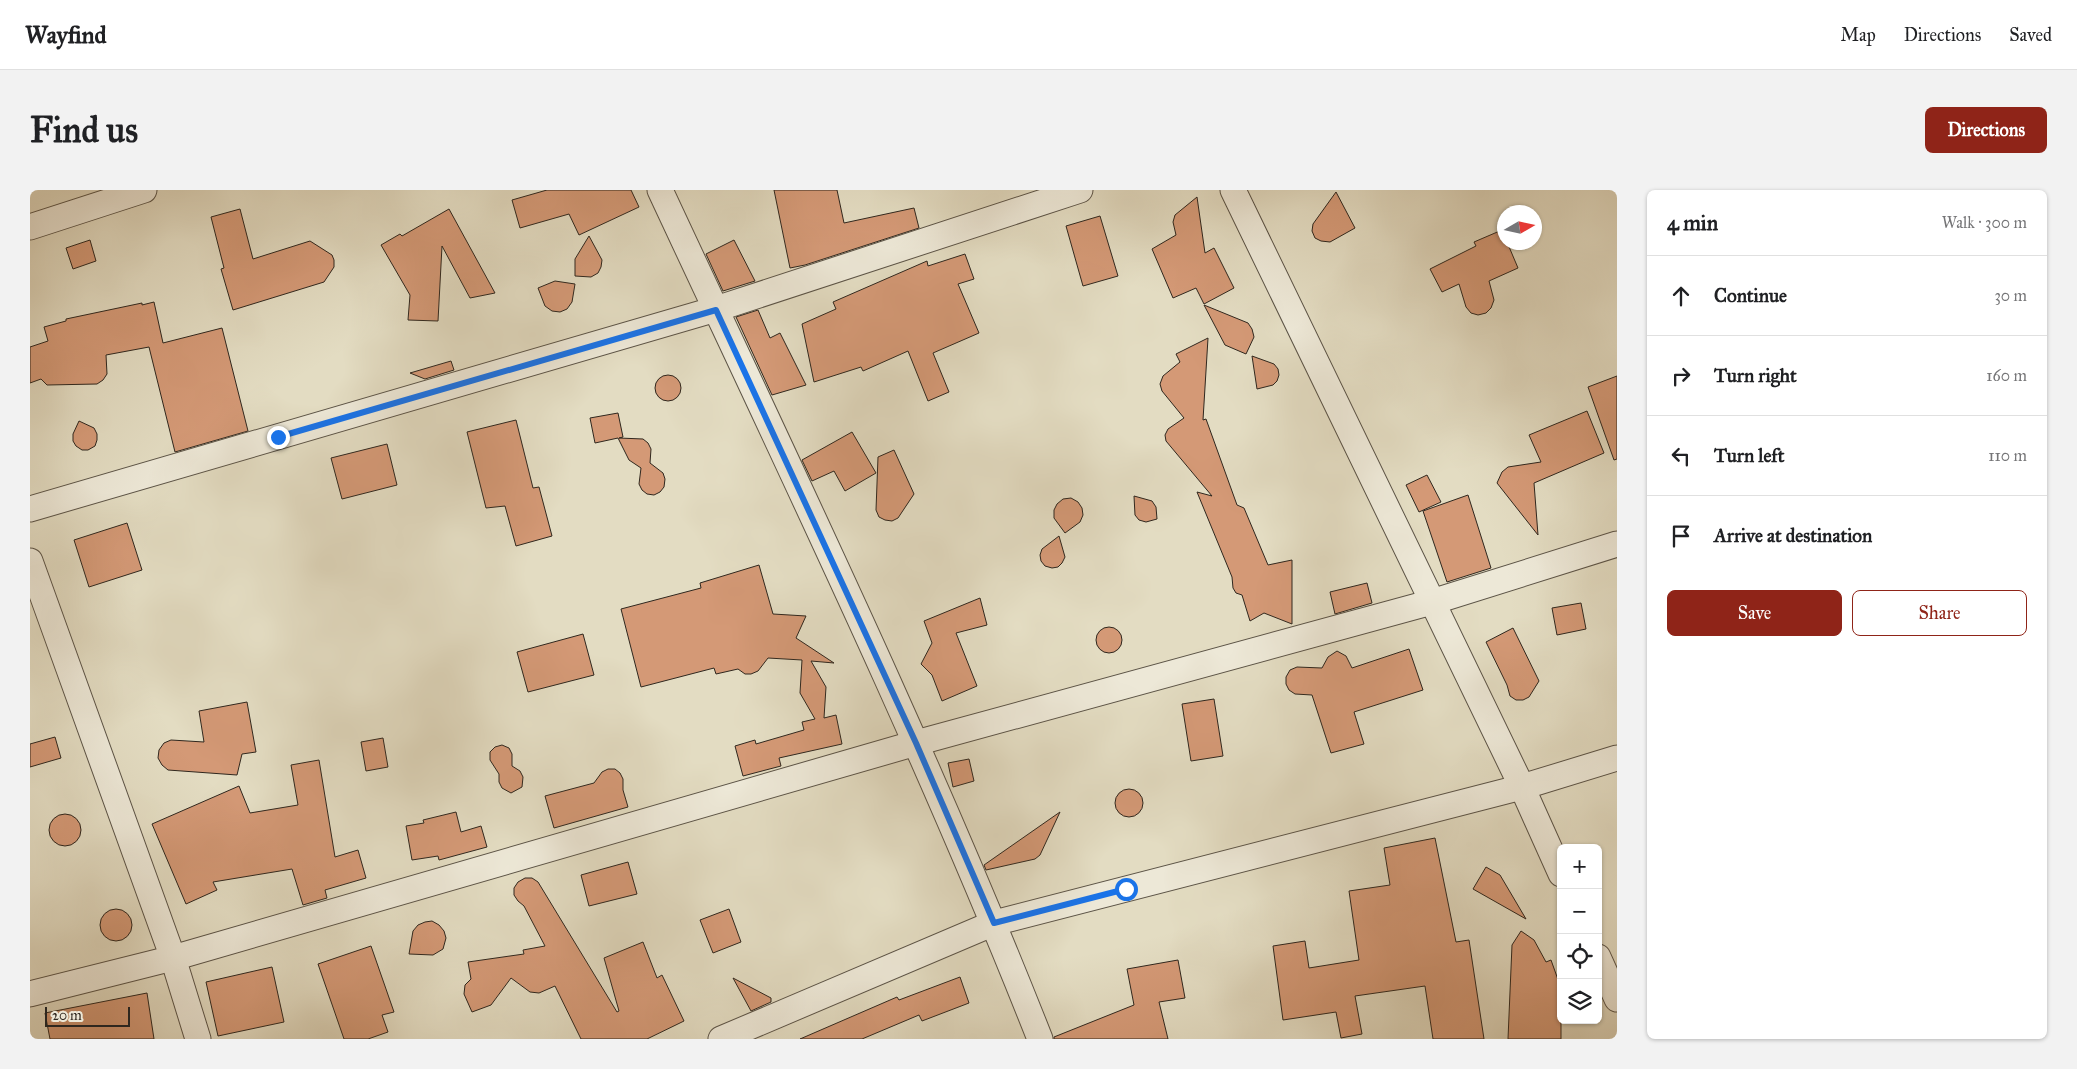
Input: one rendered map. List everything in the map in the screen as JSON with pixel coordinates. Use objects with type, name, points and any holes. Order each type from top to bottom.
[{"type":"street","points":[[30,227],[144,190]]},
{"type":"street","points":[[660,190],[916,743],[994,923],[1040,1039]]},
{"type":"street","points":[[30,510],[716,310],[1080,190]]},
{"type":"street","points":[[1233,190],[1522,787],[1557,865]]},
{"type":"street","points":[[30,994],[173,958],[916,743],[1432,602],[1617,544]]},
{"type":"street","points":[[30,561],[173,958],[198,1039]]},
{"type":"street","points":[[721,1039],[994,923],[1522,787],[1617,758]]},
{"type":"street","points":[[1602,966],[1617,999]]},
{"type":"building","points":[[547,190],[631,190],[639,207],[579,235],[569,214],[520,228],[512,200]]},
{"type":"building","points":[[774,190],[837,190],[844,223],[914,208],[919,228],[805,265],[790,268]]},
{"type":"building","points":[[1336,192],[1355,228],[1330,242],[1321,241],[1315,238],[1312,231],[1313,224]]},
{"type":"building","points":[[1197,197],[1205,253],[1214,248],[1234,288],[1204,304],[1196,288],[1173,298],[1152,249],[1176,235],[1173,222],[1175,215]]},
{"type":"building","points":[[240,209],[253,259],[310,241],[332,255],[334,260],[334,267],[324,282],[233,310],[221,269],[224,268],[211,217]]},
{"type":"building","points":[[449,209],[495,293],[470,298],[442,246],[438,321],[408,320],[410,295],[381,245],[400,234],[402,236]]},
{"type":"building","points":[[1100,216],[1118,276],[1083,286],[1066,226]]},
{"type":"building","points":[[1497,232],[1497,250],[1510,250],[1518,268],[1489,281],[1494,300],[1491,308],[1486,313],[1478,315],[1471,313],[1466,307],[1459,284],[1442,292],[1430,269],[1476,246],[1474,242]]},
{"type":"building","points":[[589,236],[602,260],[601,267],[598,273],[591,277],[575,276],[575,259]]},
{"type":"building","points":[[90,240],[96,261],[73,269],[66,248]]},
{"type":"building","points":[[734,240],[755,281],[723,291],[706,254]]},
{"type":"building","points":[[965,254],[974,279],[958,284],[979,333],[933,353],[949,392],[928,401],[908,351],[863,371],[861,367],[814,382],[802,324],[836,309],[833,302],[927,261],[928,266]]},
{"type":"building","points":[[555,281],[575,284],[572,302],[567,309],[560,312],[552,311],[545,306],[538,288]]},
{"type":"building","points":[[154,302],[163,343],[222,328],[248,431],[175,452],[149,347],[106,355],[107,374],[97,384],[47,385],[41,379],[30,383],[30,347],[48,341],[44,327],[66,321],[66,319]]},
{"type":"building","points":[[1204,305],[1248,323],[1254,337],[1246,354],[1225,345]]},
{"type":"building","points":[[758,310],[770,338],[780,333],[806,385],[772,395],[736,317]]},
{"type":"building","points":[[1208,338],[1203,420],[1206,419],[1237,505],[1244,508],[1268,565],[1292,560],[1292,624],[1264,613],[1250,621],[1242,595],[1236,593],[1233,588],[1232,577],[1197,492],[1212,496],[1166,441],[1165,435],[1168,429],[1184,418],[1162,391],[1160,384],[1163,376],[1180,362],[1176,354]]},
{"type":"building","points":[[1252,356],[1274,364],[1278,369],[1279,375],[1273,385],[1257,389]]},
{"type":"building","points":[[451,361],[454,370],[425,379],[410,373]]},
{"type":"building","points":[[668,375],[677,379],[681,388],[677,397],[668,401],[659,397],[655,388],[659,379]]},
{"type":"building","points":[[1617,376],[1617,459],[1614,460],[1588,387]]},
{"type":"building","points":[[1587,411],[1604,453],[1534,483],[1538,535],[1497,483],[1502,472],[1508,467],[1541,462],[1529,435]]},
{"type":"building","points":[[618,413],[623,437],[619,438],[643,439],[651,449],[650,463],[663,473],[665,479],[664,487],[654,495],[647,494],[642,490],[639,484],[641,468],[629,460],[618,438],[595,443],[590,418]]},
{"type":"building","points":[[516,420],[533,488],[539,487],[552,536],[516,546],[505,506],[486,508],[467,432]]},
{"type":"building","points":[[79,421],[94,428],[97,434],[95,446],[88,450],[82,450],[73,441],[73,434]]},
{"type":"building","points":[[852,432],[876,473],[845,491],[834,471],[812,481],[802,460]]},
{"type":"building","points":[[387,444],[397,485],[342,499],[331,458]]},
{"type":"building","points":[[894,450],[914,494],[898,518],[892,521],[879,517],[876,510],[878,457]]},
{"type":"building","points":[[1427,475],[1441,502],[1419,512],[1406,485]]},
{"type":"building","points":[[1468,495],[1491,568],[1447,582],[1423,511]]},
{"type":"building","points":[[1134,496],[1152,501],[1156,507],[1157,519],[1146,522],[1139,520],[1135,515]]},
{"type":"building","points":[[1071,498],[1078,502],[1082,508],[1083,515],[1080,522],[1065,533],[1054,518],[1054,510],[1063,499]]},
{"type":"building","points":[[127,523],[142,570],[89,587],[74,540]]},
{"type":"building","points":[[1059,536],[1065,557],[1058,567],[1045,566],[1041,561],[1042,549]]},
{"type":"building","points":[[759,565],[773,614],[806,616],[796,638],[834,663],[811,661],[826,687],[824,718],[836,715],[842,744],[779,758],[781,766],[743,776],[735,746],[755,740],[756,744],[804,730],[802,722],[815,719],[800,693],[802,660],[768,658],[758,671],[751,674],[745,674],[738,669],[716,674],[714,668],[641,687],[621,609],[701,588],[700,583]]},
{"type":"building","points":[[1367,583],[1372,603],[1335,614],[1330,592]]},
{"type":"building","points":[[980,598],[987,625],[956,633],[977,686],[942,701],[932,675],[921,664],[932,643],[924,621]]},
{"type":"building","points":[[1581,603],[1586,629],[1557,635],[1552,608]]},
{"type":"building","points":[[1109,627],[1118,631],[1122,640],[1118,649],[1109,653],[1100,649],[1096,640],[1100,631]]},
{"type":"building","points":[[1513,628],[1539,681],[1529,697],[1523,700],[1516,700],[1510,696],[1507,685],[1486,642]]},
{"type":"building","points":[[583,634],[594,675],[528,692],[517,652]]},
{"type":"building","points":[[1409,649],[1423,690],[1354,712],[1364,744],[1331,753],[1312,695],[1295,694],[1289,690],[1286,684],[1286,677],[1290,670],[1297,667],[1322,668],[1328,657],[1337,651],[1346,656],[1352,668]]},
{"type":"building","points":[[1214,699],[1223,756],[1191,761],[1182,704]]},
{"type":"building","points":[[247,702],[256,752],[242,754],[237,775],[168,770],[162,765],[158,758],[159,750],[164,743],[171,740],[204,742],[199,711]]},
{"type":"building","points":[[55,737],[61,758],[30,767],[30,744]]},
{"type":"building","points":[[383,738],[388,767],[366,771],[361,742]]},
{"type":"building","points":[[502,745],[509,748],[512,754],[512,766],[520,771],[523,777],[522,787],[511,793],[502,788],[499,782],[499,774],[490,760],[490,752],[495,747]]},
{"type":"building","points":[[969,759],[974,781],[953,787],[948,763]]},
{"type":"building","points":[[319,760],[335,857],[358,850],[366,878],[325,890],[327,898],[303,905],[292,869],[213,882],[217,890],[186,904],[152,824],[239,786],[250,813],[298,805],[291,765]]},
{"type":"building","points":[[608,769],[615,769],[620,773],[623,779],[623,790],[628,807],[554,828],[545,796],[594,783],[602,772]]},
{"type":"building","points":[[1129,789],[1139,793],[1143,803],[1139,813],[1129,817],[1119,813],[1115,803],[1119,793]]},
{"type":"building","points":[[456,812],[461,832],[481,826],[487,847],[439,860],[438,856],[412,860],[406,826],[424,823],[423,820]]},
{"type":"building","points":[[1060,812],[1040,855],[1035,859],[986,870],[984,865]]},
{"type":"building","points":[[65,814],[76,819],[81,830],[76,841],[65,846],[54,841],[49,830],[54,819]]},
{"type":"building","points":[[1435,838],[1456,942],[1469,940],[1484,1039],[1433,1039],[1425,986],[1355,996],[1362,1034],[1341,1038],[1336,1012],[1283,1020],[1273,946],[1305,941],[1309,968],[1359,960],[1349,891],[1390,885],[1384,848]]},
{"type":"building","points":[[628,862],[637,894],[589,906],[581,875]]},
{"type":"building","points":[[1486,867],[1500,875],[1526,919],[1473,889]]},
{"type":"building","points":[[525,878],[532,878],[538,882],[617,1012],[619,1011],[604,958],[643,942],[657,978],[662,975],[684,1021],[647,1039],[581,1039],[555,986],[539,993],[530,992],[511,978],[491,1005],[472,1012],[464,994],[465,985],[471,979],[468,962],[524,954],[523,950],[545,946],[524,906],[514,895],[514,888],[518,882]]},
{"type":"building","points":[[116,909],[122,910],[127,914],[131,919],[131,931],[127,936],[122,940],[116,941],[110,940],[105,936],[101,931],[100,925],[101,919],[105,914],[110,910]]},
{"type":"building","points":[[729,909],[741,942],[713,953],[700,920]]},
{"type":"building","points":[[432,921],[444,931],[446,938],[443,949],[433,955],[409,954],[413,931],[418,925]]},
{"type":"building","points":[[1521,931],[1534,940],[1546,962],[1551,960],[1557,977],[1557,1024],[1561,1024],[1561,1039],[1508,1039],[1512,945]]},
{"type":"building","points":[[371,946],[394,1012],[382,1015],[388,1032],[368,1039],[344,1039],[318,964]]},
{"type":"building","points":[[1178,960],[1185,998],[1159,1002],[1168,1039],[1054,1039],[1054,1037],[1134,1005],[1127,969]]},
{"type":"building","points":[[272,967],[284,1022],[218,1036],[206,982]]},
{"type":"building","points":[[960,977],[969,1003],[922,1021],[919,1015],[862,1039],[800,1039],[897,997],[899,1000]]},
{"type":"building","points":[[733,978],[771,998],[771,1002],[751,1011]]},
{"type":"building","points":[[147,993],[154,1039],[50,1039],[45,1013]]},
{"type":"route","points":[[278,437],[716,310],[916,743],[994,923],[1126,889]]}]
